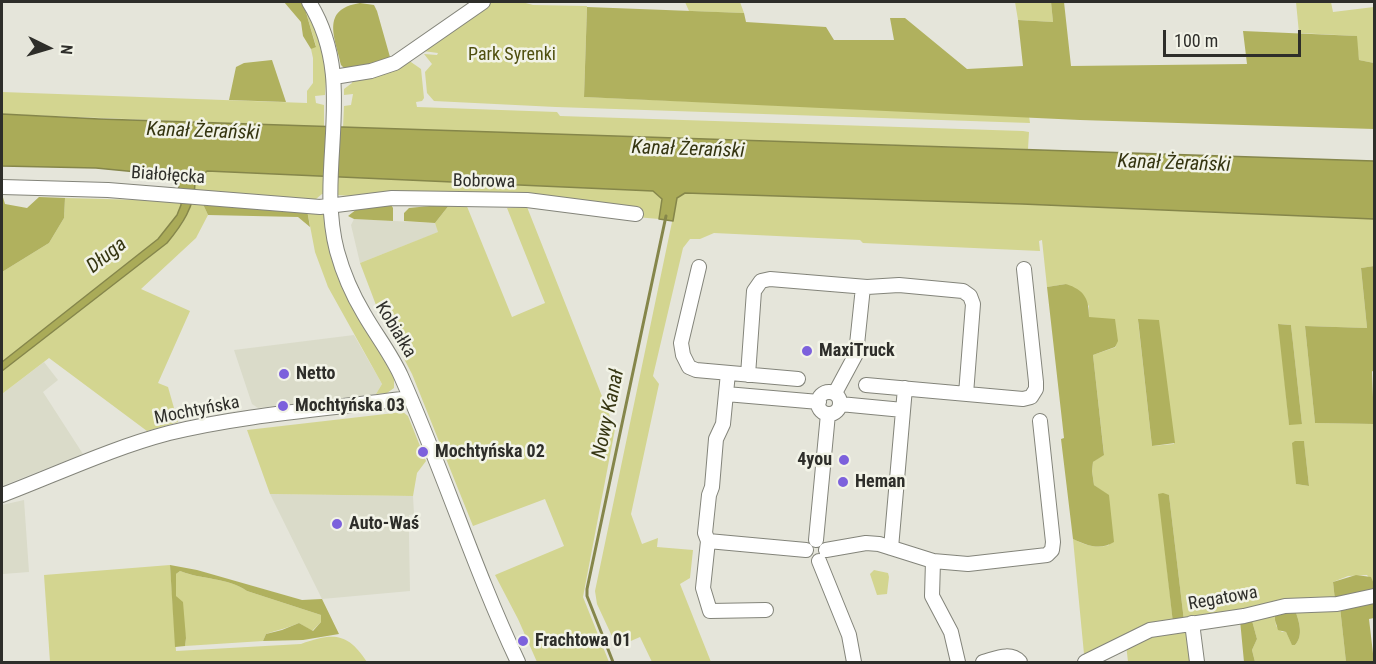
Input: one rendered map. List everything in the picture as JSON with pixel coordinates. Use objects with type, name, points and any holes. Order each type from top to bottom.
[{"type":"street","name":"Kobiałka","points":[[309,2],[328,41],[334,77],[331,201],[337,249],[347,280],[363,314],[396,366],[410,398],[518,663]]},
{"type":"street","points":[[334,77],[378,69],[395,63],[458,17],[483,2]]},
{"type":"street","name":"Białołęcka","points":[[2,187],[331,201]]},
{"type":"street","name":"Bobrowa","points":[[331,201],[392,198],[527,200],[636,213]]},
{"type":"street","points":[[699,267],[681,343],[683,355],[692,369],[798,380]]},
{"type":"street","points":[[866,385],[1027,399],[1034,393],[1036,382],[1024,269]]},
{"type":"street","points":[[748,375],[754,291],[758,283],[770,279],[863,287],[899,285],[967,293],[973,304],[966,394]]},
{"type":"street","points":[[863,287],[856,354],[837,399],[835,412],[828,414],[822,411],[819,402],[826,393],[837,399],[903,410]]},
{"type":"street","points":[[728,373],[723,424],[716,439],[712,487],[709,495],[705,533],[708,541],[703,588],[710,611],[766,610]]},
{"type":"street","points":[[891,548],[905,388]]},
{"type":"street","points":[[726,394],[819,402]]},
{"type":"street","name":"Mochtyńska","points":[[2,495],[127,446],[185,429],[410,398]]},
{"type":"street","points":[[828,414],[817,550],[849,635],[854,663]]},
{"type":"street","points":[[708,541],[817,550],[866,543],[933,561],[978,563],[1043,556],[1052,550],[1053,542],[1040,422]]},
{"type":"street","points":[[933,561],[930,587],[932,596],[951,632],[958,663]]},
{"type":"street","name":"Regatowa","points":[[1088,662],[1140,634],[1192,623],[1244,616],[1285,606],[1337,604],[1374,596]]},
{"type":"street","points":[[1192,623],[1197,663]]},
{"type":"street","points":[[983,663],[1009,656],[1015,657],[1020,663]]},
{"type":"shaded area","points":[[284,2],[303,2],[316,47],[311,49],[303,36],[301,22]]},
{"type":"shaded area","points":[[1051,2],[1064,2],[1071,66],[1247,64],[1243,31],[1357,36],[1359,60],[1374,63],[1374,129],[1080,120],[584,97],[587,7],[744,13],[746,22],[826,27],[834,40],[894,40],[890,18],[905,18],[967,69],[1023,66],[1018,20],[1053,22]]},
{"type":"shaded area","points":[[360,3],[374,5],[390,57],[363,66],[344,68],[341,65],[333,26],[339,11],[347,6]]},
{"type":"shaded area","points":[[272,60],[286,102],[229,100],[236,67],[244,63]]},
{"type":"shaded area","points":[[2,194],[5,204],[27,208],[39,197],[65,198],[64,218],[49,243],[2,272]]},
{"type":"shaded area","points":[[202,202],[307,210],[310,227],[298,217],[208,215]]},
{"type":"shaded area","points":[[390,203],[393,208],[393,221],[354,219],[348,216],[357,209]]},
{"type":"shaded area","points":[[450,204],[435,223],[404,221],[404,213],[409,208]]},
{"type":"shaded area","points":[[354,219],[435,223],[439,232],[360,263],[351,225]]},
{"type":"shaded area","points":[[1374,266],[1374,372],[1372,371],[1374,424],[1315,423],[1305,326],[1367,328],[1361,268]]},
{"type":"shaded area","points":[[1066,284],[1077,289],[1084,296],[1088,305],[1089,317],[1115,319],[1118,341],[1115,347],[1093,355],[1104,455],[1093,462],[1092,471],[1094,485],[1109,495],[1114,542],[1098,547],[1073,539],[1047,287]]},
{"type":"shaded area","points":[[1138,319],[1159,320],[1175,443],[1152,446]]},
{"type":"shaded area","points":[[1278,324],[1291,325],[1302,424],[1289,425]]},
{"type":"shaded area","points":[[354,335],[382,384],[376,394],[258,408],[252,404],[234,350]]},
{"type":"shaded area","points":[[44,362],[58,380],[43,392],[83,454],[2,486],[2,394]]},
{"type":"shaded area","points":[[1304,441],[1309,486],[1296,484],[1292,443]]},
{"type":"shaded area","points":[[270,494],[413,496],[414,514],[409,515],[410,591],[322,599]]},
{"type":"shaded area","points":[[1158,494],[1169,495],[1184,621],[1173,623]]},
{"type":"shaded area","points":[[24,500],[29,572],[3,574],[2,505]]},
{"type":"shaded area","points":[[170,565],[197,570],[302,600],[322,599],[339,634],[303,640],[263,641],[266,634],[299,623],[313,631],[321,622],[321,615],[247,591],[231,583],[180,571],[176,574],[176,596],[183,602],[186,638],[185,646],[175,647]]},
{"type":"shaded area","points":[[1356,575],[1371,577],[1374,592],[1335,600],[1333,582]]},
{"type":"shaded area","points":[[1374,602],[1374,618],[1369,619],[1374,662],[1346,662],[1340,607]]},
{"type":"shaded area","points":[[1295,610],[1300,633],[1298,641],[1292,645],[1286,632],[1278,630],[1275,612]]},
{"type":"shaded area","points":[[1251,617],[1257,639],[1252,650],[1255,662],[1244,662],[1240,620]]},
{"type":"green space","points":[[303,2],[319,34],[327,66],[325,95],[315,96],[316,103],[324,105],[324,127],[2,114],[2,92],[307,103],[307,91],[313,83],[311,49],[316,46]]},
{"type":"green space","name":"Park Syrenki","points":[[489,2],[587,6],[584,97],[1029,116],[1030,123],[434,101],[427,93],[425,72],[432,64],[424,54],[437,55],[438,53],[423,51]]},
{"type":"green space","points":[[685,2],[740,2],[744,13],[689,11]]},
{"type":"green space","points":[[1015,2],[1051,2],[1053,22],[1018,20]]},
{"type":"green space","points":[[1296,2],[1331,2],[1333,12],[1374,7],[1374,63],[1359,60],[1356,36],[1299,33]]},
{"type":"green space","points":[[408,60],[421,69],[424,98],[416,102],[417,107],[557,112],[560,116],[1023,131],[1029,132],[1028,149],[343,128],[344,106],[351,105],[353,94],[344,95],[344,89],[352,83],[353,78]]},
{"type":"green space","points":[[207,171],[653,191],[662,199],[659,219],[369,194],[351,196],[322,194],[311,201],[195,191],[195,182]]},
{"type":"green space","points":[[685,193],[1374,219],[1374,266],[1361,268],[1367,328],[1305,326],[1315,423],[1374,424],[1374,584],[1367,575],[1348,576],[1333,582],[1335,600],[1184,621],[1169,495],[1159,494],[1173,623],[1119,639],[1084,654],[1073,539],[1091,546],[1109,545],[1109,496],[1094,485],[1092,471],[1093,462],[1104,454],[1093,355],[1116,347],[1089,317],[1089,306],[1066,284],[1047,287],[1042,240],[1039,241],[1040,251],[714,233],[700,239],[690,239],[683,248],[653,376],[659,384],[631,514],[642,544],[658,538],[657,547],[693,550],[690,578],[680,584],[711,662],[652,662],[640,637],[617,647],[597,604],[595,591],[677,198]],"holes":[[[1138,320],[1174,443],[1152,446]],[[1279,324],[1291,325],[1302,424],[1289,424]],[[1295,441],[1304,442],[1309,486],[1296,484]]]},
{"type":"green space","points":[[65,198],[181,201],[176,217],[158,239],[2,362],[2,272],[49,243],[64,218]]},
{"type":"green space","points":[[193,201],[202,202],[208,215],[196,238],[141,289],[190,311],[158,383],[168,387],[178,422],[147,431],[49,358],[2,394],[2,371],[167,243],[183,222]]},
{"type":"green space","points":[[450,204],[466,204],[512,317],[545,303],[507,208],[527,207],[615,429],[583,597],[609,662],[537,662],[495,575],[564,546],[545,499],[473,526],[412,374],[376,305],[360,263],[438,232],[435,223]]},
{"type":"green space","points":[[307,210],[324,213],[326,216],[359,316],[394,378],[394,388],[387,393],[376,394],[382,384],[328,287],[315,252]]},
{"type":"green space","points":[[403,412],[408,416],[426,461],[417,473],[413,496],[270,494],[247,430]]},
{"type":"green space","points":[[170,565],[176,651],[301,644],[331,637],[346,640],[360,652],[367,662],[50,662],[44,575]]},
{"type":"green space","points":[[874,570],[888,573],[887,594],[877,595],[870,574]]},
{"type":"green space","points":[[180,571],[231,583],[247,591],[321,615],[321,622],[312,631],[299,623],[266,634],[263,641],[185,646],[186,638],[176,596],[176,574]]},
{"type":"green space","points":[[1340,607],[1346,662],[1255,662],[1252,650],[1257,639],[1251,617],[1275,612],[1276,626],[1282,632],[1286,632],[1292,644],[1295,645],[1300,633],[1295,610]]},
{"type":"green space","points":[[1188,630],[1191,662],[1128,662],[1126,644],[1151,635]]},
{"type":"water","name":"Kanał Żerański","points":[[2,114],[1374,161],[1374,219],[685,193],[677,198],[673,221],[659,219],[662,199],[653,191],[207,171],[202,176],[202,182],[195,182],[193,199],[187,215],[167,243],[2,371],[2,362],[158,239],[177,215],[181,205],[178,182],[169,181],[168,175],[96,168],[2,166]]},
{"type":"waterway","name":"Nowy Kanał","points":[[613,662],[587,596],[587,589],[666,216]]},
{"type":"place","name":"MaxiTruck","points":[[807,351]]},
{"type":"place","name":"Netto","points":[[284,374]]},
{"type":"place","name":"Mochtyńska 03","points":[[283,406]]},
{"type":"place","name":"Mochtyńska 02","points":[[423,452]]},
{"type":"place","name":"4you","points":[[844,460]]},
{"type":"place","name":"Heman","points":[[843,482]]},
{"type":"place","name":"Auto-Waś","points":[[337,524]]},
{"type":"place","name":"Frachtowa 01","points":[[523,641]]},
{"type":"water label","name":"Długa","points":[[107,256]]}]
